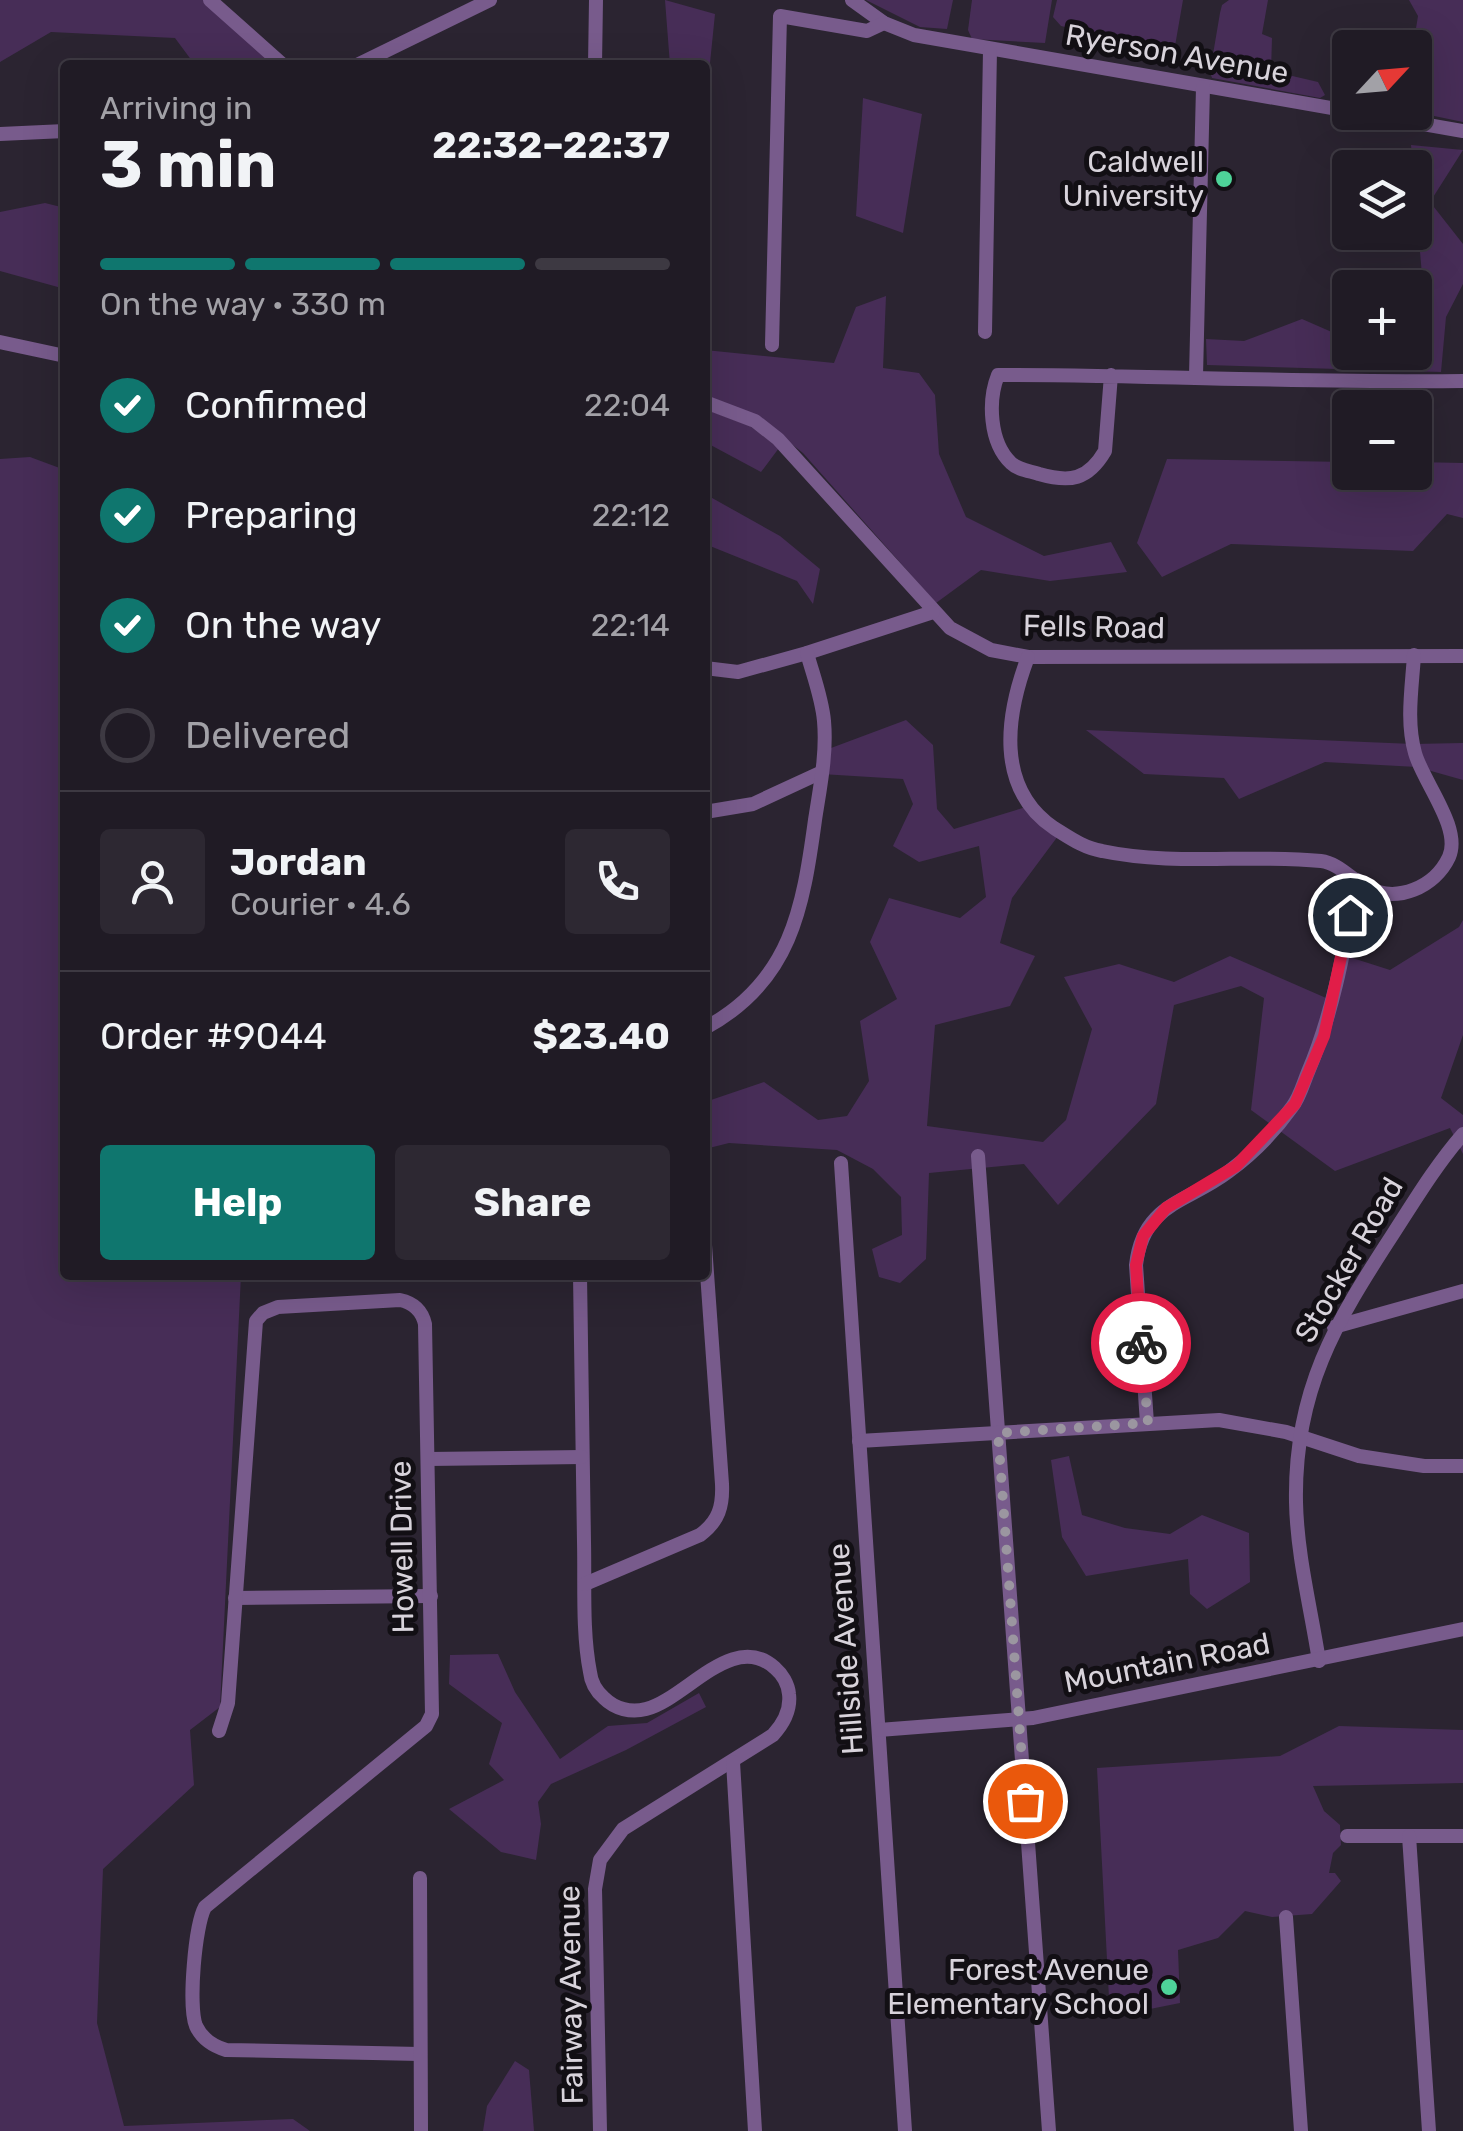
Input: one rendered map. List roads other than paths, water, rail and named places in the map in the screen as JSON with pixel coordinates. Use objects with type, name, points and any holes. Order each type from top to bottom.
[{"type":"street","points":[[210,0],[277,60]]},
{"type":"street","points":[[367,60],[490,0]]},
{"type":"street","points":[[595,60],[596,0]]},
{"type":"street","points":[[852,0],[884,23]]},
{"type":"street","points":[[772,345],[780,16],[867,30],[884,23]]},
{"type":"street","name":"Ryerson Avenue","points":[[884,23],[914,35],[990,50],[1463,132]]},
{"type":"street","points":[[984,332],[990,50]]},
{"type":"street","points":[[1196,376],[1204,88]]},
{"type":"street","points":[[0,134],[60,130]]},
{"type":"street","points":[[0,342],[60,355]]},
{"type":"street","points":[[1111,375],[1105,451],[1083,474],[1074,480],[1062,480],[1008,461],[993,429],[992,390],[998,374],[1111,375],[1196,376],[1463,380]]},
{"type":"street","name":"Fells Road","points":[[710,404],[755,421],[778,438],[932,612],[977,644],[1028,657],[1463,656]]},
{"type":"street","points":[[710,669],[738,672],[932,612]]},
{"type":"street","points":[[710,1025],[731,1012],[761,984],[793,932],[805,894],[826,748],[824,715],[807,653]]},
{"type":"street","points":[[1028,657],[1017,686],[1010,751],[1021,792],[1048,824],[1078,844],[1128,856],[1326,861],[1368,888],[1419,890],[1430,883],[1450,856],[1452,830],[1415,755],[1409,725],[1414,655]]},
{"type":"street","points":[[710,811],[753,804],[822,772]]},
{"type":"street","points":[[1148,1423],[1136,1265],[1140,1245],[1159,1214],[1181,1197],[1228,1172],[1272,1132],[1295,1104],[1324,1036],[1357,880]]},
{"type":"street","name":"Stocker Road","points":[[1319,1661],[1296,1500],[1301,1438],[1313,1384],[1334,1327],[1434,1171],[1463,1134]]},
{"type":"street","points":[[978,1156],[1049,2131]]},
{"type":"street","name":"Hillside Avenue","points":[[841,1163],[904,2131]]},
{"type":"street","name":"Fairway Avenue","points":[[580,1280],[590,1673],[600,1694],[618,1708],[650,1708],[725,1662],[740,1658],[763,1660],[781,1674],[789,1695],[782,1724],[773,1735],[623,1829],[600,1860],[594,1889],[600,2131]]},
{"type":"street","points":[[586,1584],[700,1535],[713,1523],[720,1508],[720,1446],[708,1280]]},
{"type":"street","points":[[1334,1327],[1463,1291]]},
{"type":"street","name":"Howell Drive","points":[[219,1731],[228,1704],[254,1331],[264,1313],[278,1307],[400,1300],[416,1307],[425,1324],[433,1710],[429,1722],[208,1903],[199,1920],[193,2008],[195,2024],[203,2037],[226,2050],[420,2054]]},
{"type":"street","points":[[860,1441],[1236,1421],[1370,1458],[1424,1466],[1463,1466]]},
{"type":"street","points":[[428,1459],[582,1457]]},
{"type":"street","points":[[235,1598],[432,1596]]},
{"type":"street","name":"Mountain Road","points":[[880,1730],[1019,1719],[1319,1661],[1463,1628]]},
{"type":"street","points":[[733,1762],[755,2131]]},
{"type":"street","points":[[1347,1836],[1463,1836]]},
{"type":"street","points":[[1409,1836],[1429,2131]]},
{"type":"street","points":[[420,1878],[421,2131]]},
{"type":"street","points":[[1286,1917],[1300,2131]]},
{"type":"place","name":"Caldwell University","points":[[1224,179]]},
{"type":"place","name":"Forest Avenue Elementary School","points":[[1169,1987]]}]
